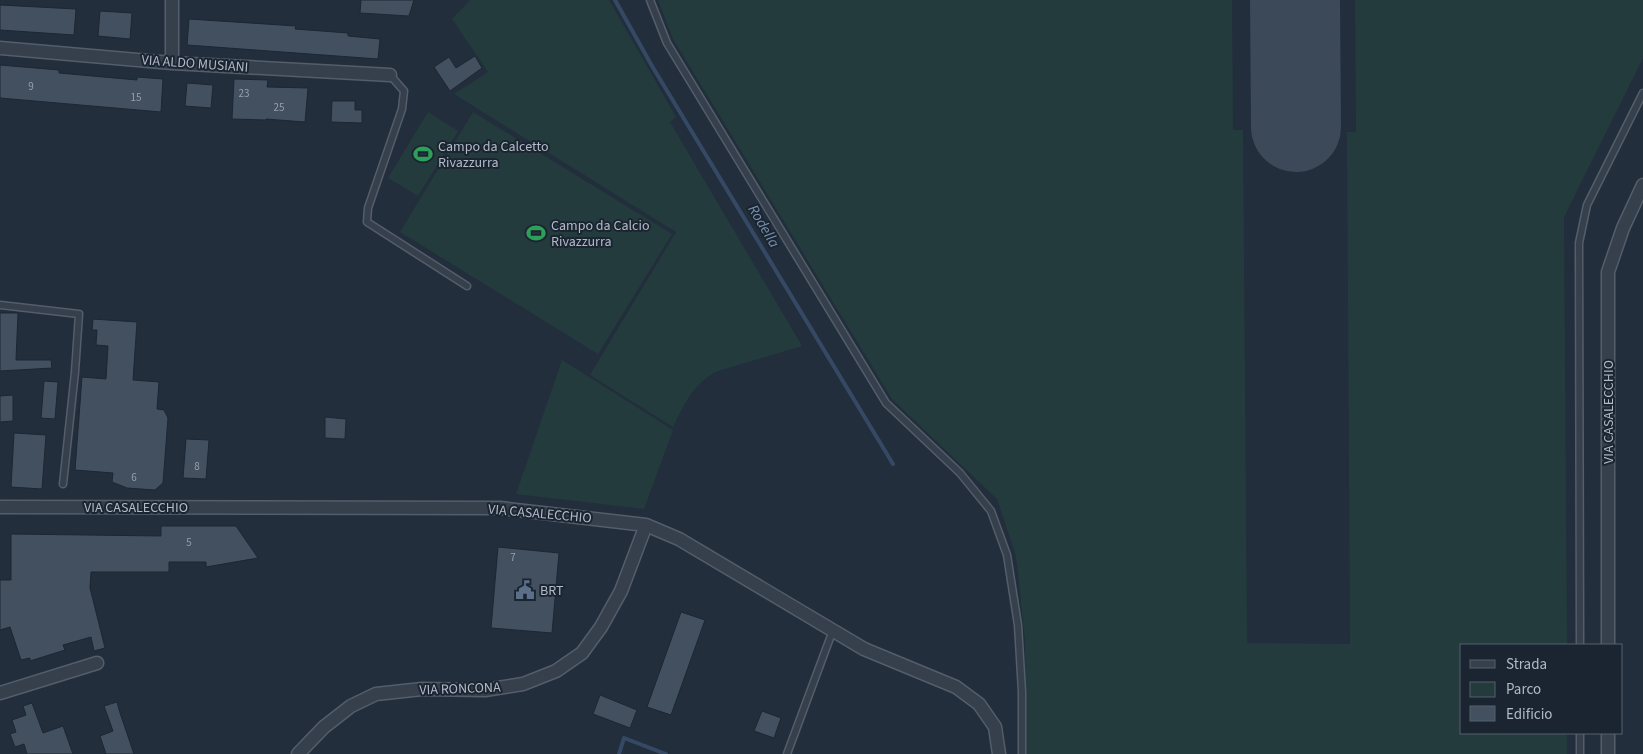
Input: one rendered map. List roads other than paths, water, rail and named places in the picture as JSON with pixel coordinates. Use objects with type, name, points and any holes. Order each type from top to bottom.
[{"type":"street","points":[[172,0],[172,62]]},
{"type":"street","name":"VIA ALDO MUSIANI","points":[[0,48],[172,62],[390,75]]},
{"type":"street","name":"VIA CASALECCHIO","points":[[1608,644],[1608,272],[1623,228],[1643,185]]},
{"type":"street","name":"VIA CASALECCHIO","points":[[0,507],[500,508],[646,525],[679,540],[864,649],[956,687],[979,704],[995,727],[999,754]]},
{"type":"street","name":"VIA RONCONA","points":[[298,754],[324,728],[351,706],[376,694],[422,689],[485,690],[523,684],[556,671],[582,653],[600,627],[621,591],[646,525]]},
{"type":"street","points":[[0,694],[97,663]]},
{"type":"street","points":[[1608,734],[1608,754]]},
{"type":"lane","points":[[650,0],[667,43],[886,403],[960,473],[991,511],[1007,555],[1018,625],[1022,692],[1022,754]]},
{"type":"lane","points":[[390,75],[404,91],[402,109],[368,208],[367,222],[467,286]]},
{"type":"lane","points":[[1580,644],[1579,243],[1588,205],[1643,93]]},
{"type":"lane","points":[[0,305],[79,314],[63,484]]},
{"type":"lane","points":[[788,754],[833,630]]},
{"type":"lane","points":[[1580,734],[1580,754]]},
{"type":"waterway","name":"Rodella","points":[[615,0],[652,66],[893,464]]},
{"type":"waterway","points":[[619,754],[624,738],[666,754]]},
{"type":"place","name":"Campo da Calcetto Rivazzurra","points":[[423,154]]},
{"type":"place","name":"Campo da Calcio Rivazzurra","points":[[536,233]]},
{"type":"place","name":"BRT","points":[[525,590]]}]
